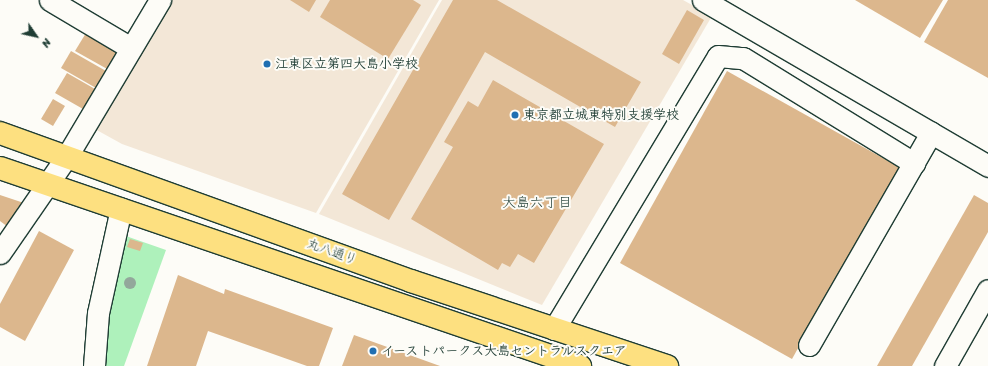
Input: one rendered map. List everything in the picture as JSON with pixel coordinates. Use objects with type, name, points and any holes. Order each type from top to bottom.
[{"type":"main road","name":"丸八通り","points":[[0,133],[554,330],[667,366]]},
{"type":"main road","points":[[0,168],[122,208],[580,366]]},
{"type":"street","points":[[50,0],[131,48]]},
{"type":"street","points":[[0,253],[67,156],[160,0]]},
{"type":"street","points":[[703,0],[988,166]]},
{"type":"street","points":[[554,330],[718,56],[743,58],[914,163]]},
{"type":"street","points":[[810,345],[931,132]]},
{"type":"street","points":[[94,366],[98,313],[122,208]]},
{"type":"street","points":[[945,366],[988,290]]},
{"type":"shaded area","name":"江東区立第四大島小学校","points":[[170,0],[439,0],[316,213],[122,144],[93,128]]},
{"type":"shaded area","name":"東京都立城東特別支援学校","points":[[442,0],[683,0],[712,16],[542,305],[319,214]]},
{"type":"green space","points":[[123,235],[166,250],[124,366],[103,366],[104,337]]},
{"type":"building","points":[[290,0],[316,0],[309,12]]},
{"type":"building","points":[[330,0],[413,0],[421,5],[388,59],[320,17]]},
{"type":"building","points":[[453,0],[497,0],[641,82],[615,127],[485,52],[389,220],[342,194]]},
{"type":"building","points":[[855,0],[943,0],[920,38]]},
{"type":"building","points":[[948,0],[988,0],[988,78],[924,42]]},
{"type":"building","points":[[687,10],[704,20],[679,64],[662,54]]},
{"type":"building","points":[[86,33],[120,52],[109,70],[75,51]]},
{"type":"building","points":[[71,51],[106,71],[96,88],[61,68]]},
{"type":"building","points":[[727,71],[899,167],[792,359],[620,263]]},
{"type":"building","points":[[67,73],[95,89],[83,109],[55,93]]},
{"type":"building","points":[[493,80],[604,144],[534,263],[518,254],[510,267],[502,263],[498,270],[411,219],[453,147],[444,142],[468,101],[478,107]]},
{"type":"building","points":[[53,99],[65,106],[53,126],[41,119]]},
{"type":"building","points":[[0,195],[24,203],[8,227],[0,221]]},
{"type":"building","points":[[974,195],[988,203],[988,232],[912,366],[877,366]]},
{"type":"building","points":[[39,231],[74,250],[25,341],[0,327],[0,304]]},
{"type":"building","points":[[130,239],[143,243],[140,251],[127,247]]},
{"type":"building","points":[[178,275],[224,294],[225,289],[333,328],[319,366],[307,366],[208,331],[196,366],[147,366]]},
{"type":"building","name":"イーストパークス大島セントラルスクエア","points":[[354,335],[440,366],[342,366]]},
{"type":"place","name":"江東区立第四大島小学校","points":[[267,64]]},
{"type":"place","name":"東京都立城東特別支援学校","points":[[515,115]]},
{"type":"place","name":"イーストパークス大島セントラルスクエア","points":[[373,351]]},
{"type":"district","name":"大島六丁目","points":[[537,203]]}]
